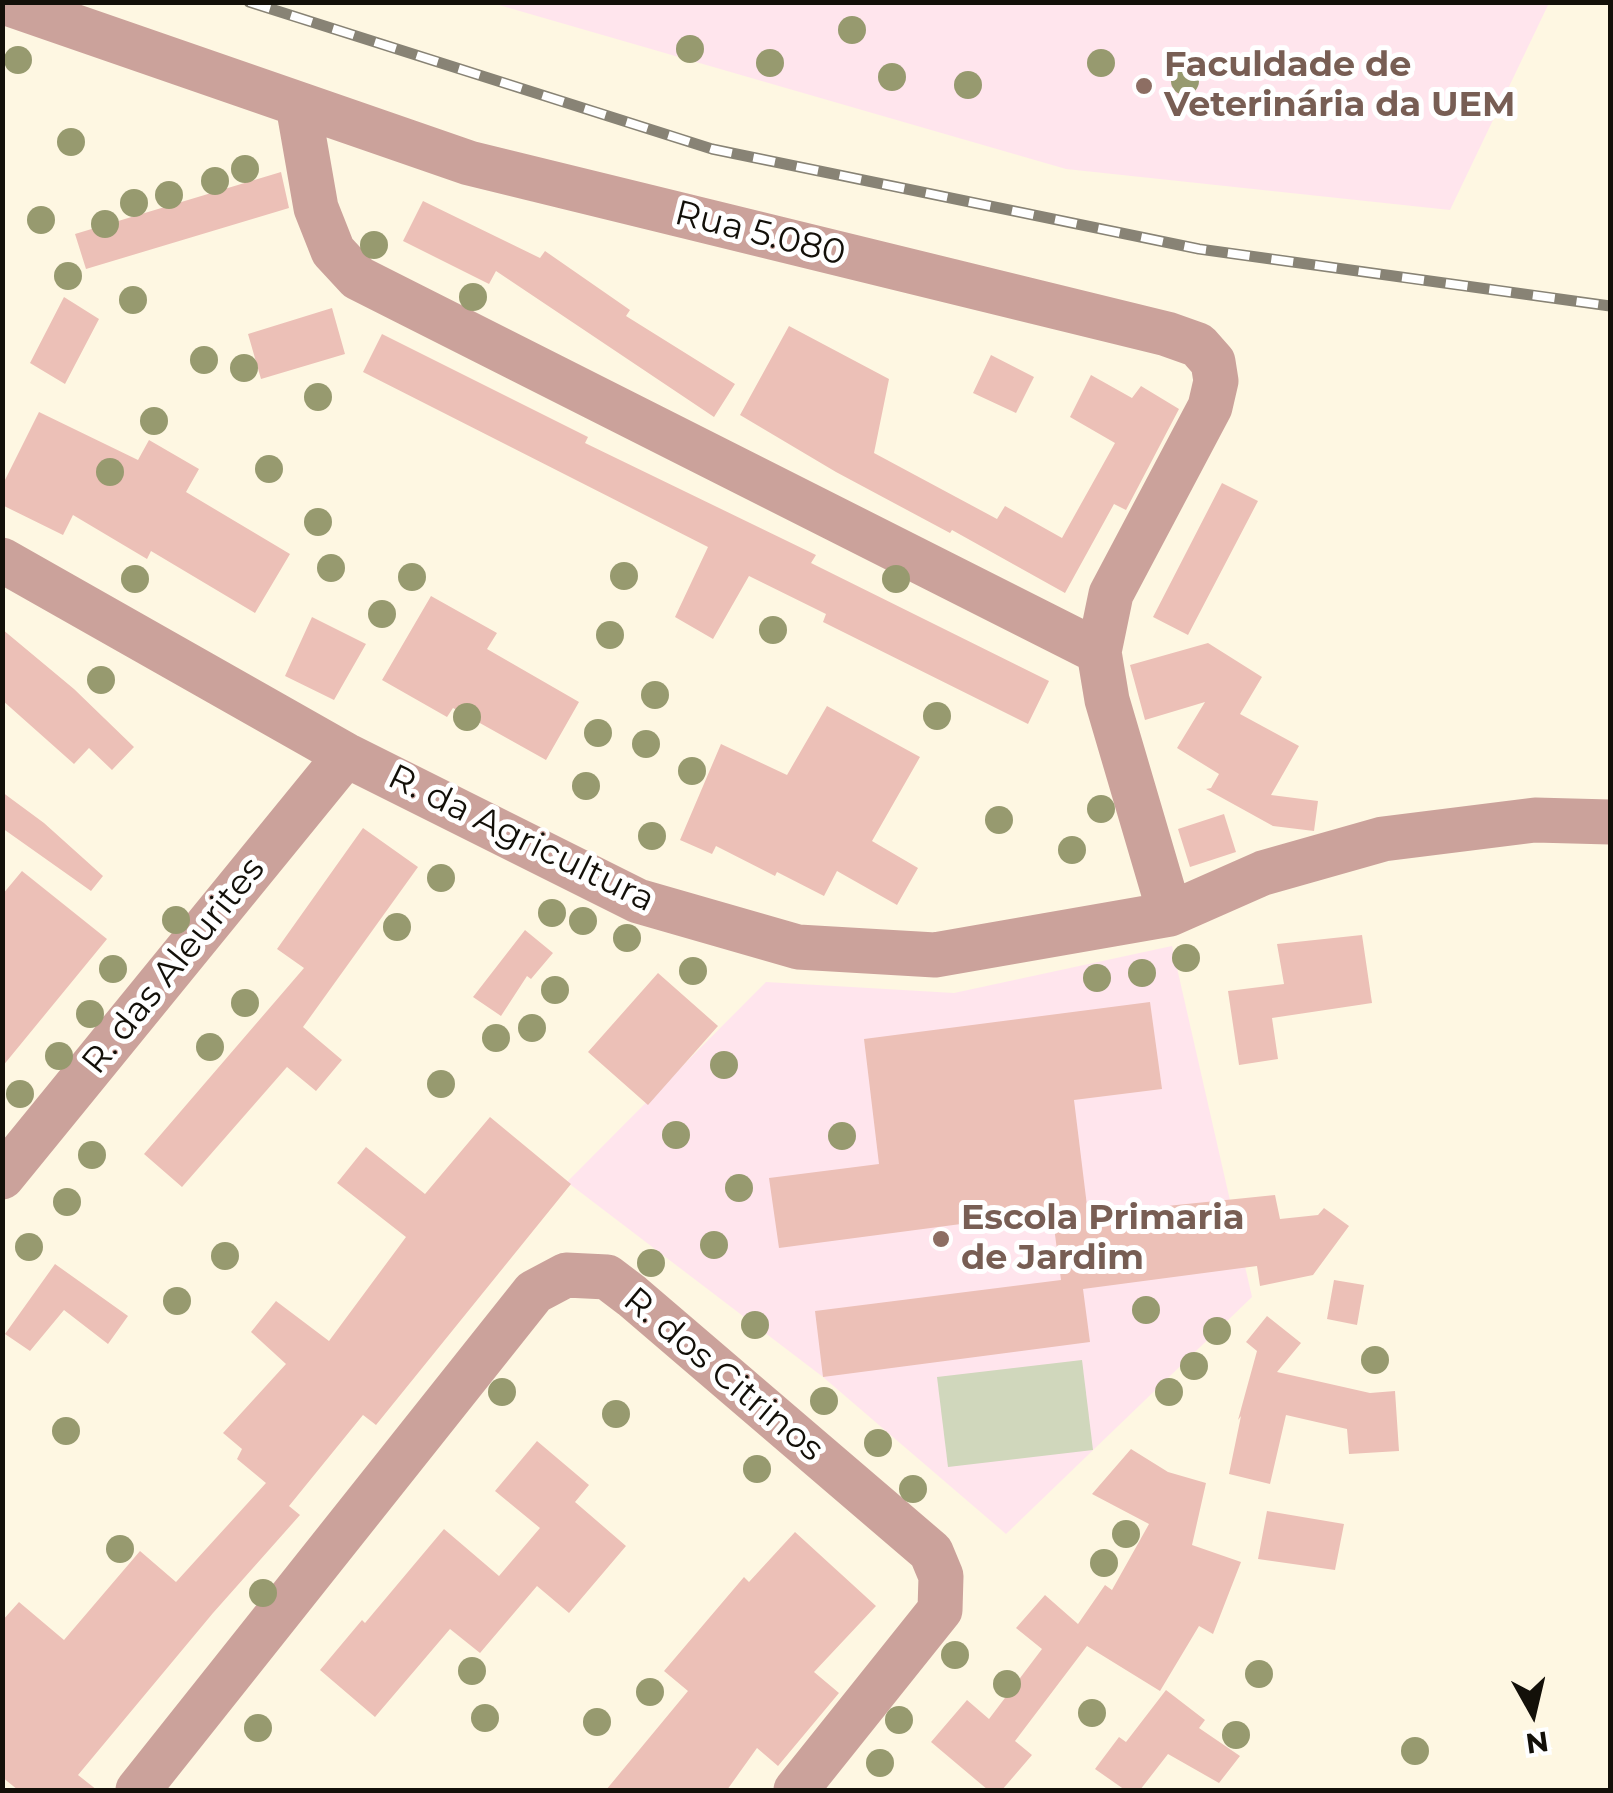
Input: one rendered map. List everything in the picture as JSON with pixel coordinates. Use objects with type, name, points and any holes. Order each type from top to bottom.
[{"type":"street","name":"Rua 5.080","points":[[4,2],[468,164],[1167,334],[1198,345],[1212,362],[1216,381],[1210,407],[1111,594],[1099,652]]},
{"type":"street","points":[[298,104],[316,208],[333,250],[358,278],[1099,652],[1107,700],[1170,914]]},
{"type":"street","name":"R. da Agricultura","points":[[2,560],[346,755],[638,900],[798,948],[935,955],[1170,914],[1263,873],[1382,839],[1535,820],[1610,822]]},
{"type":"street","name":"R. das Aleurites","points":[[2,1177],[346,755]]},
{"type":"street","name":"R. dos Citrinos","points":[[138,1790],[534,1292],[566,1275],[607,1278],[632,1296],[931,1552],[941,1576],[940,1610],[796,1790]]},
{"type":"shaded area","name":"Faculdade de Veterinária da UEM","points":[[1549,2],[1450,210],[1066,169],[492,3]]},
{"type":"shaded area","name":"Escola Primaria de Jardim","points":[[1172,946],[1252,1297],[1006,1534],[823,1377],[567,1182],[766,982],[954,993]]},
{"type":"green space","points":[[1082,1360],[1093,1450],[948,1467],[937,1377]]},
{"type":"building","points":[[281,172],[289,208],[86,269],[75,234]]},
{"type":"building","points":[[423,201],[540,258],[545,251],[630,310],[626,316],[735,384],[714,417],[496,271],[489,284],[403,241]]},
{"type":"building","points":[[64,297],[99,319],[65,384],[30,363]]},
{"type":"building","points":[[332,308],[345,354],[261,379],[248,334]]},
{"type":"building","points":[[789,326],[889,379],[874,453],[997,519],[1005,506],[1062,538],[1115,443],[1070,417],[1091,375],[1132,398],[1141,386],[1179,409],[1126,510],[1114,504],[1065,593],[836,472],[740,415]]},
{"type":"building","points":[[382,334],[588,437],[585,443],[816,555],[811,563],[1049,681],[1028,724],[823,622],[826,614],[749,576],[713,639],[675,617],[708,547],[363,372]]},
{"type":"building","points":[[991,355],[1034,377],[1016,413],[973,393]]},
{"type":"building","points":[[39,412],[138,460],[149,440],[199,469],[186,492],[290,554],[255,613],[151,551],[147,559],[73,515],[63,535],[2,505],[2,486]]},
{"type":"building","points":[[1222,483],[1258,501],[1188,635],[1153,617]]},
{"type":"building","points":[[431,596],[497,633],[487,649],[579,702],[546,760],[453,708],[447,717],[382,680]]},
{"type":"building","points":[[312,617],[366,644],[334,700],[285,676]]},
{"type":"building","points":[[2,629],[74,689],[134,747],[112,770],[89,748],[74,764],[2,700]]},
{"type":"building","points":[[1208,643],[1262,677],[1240,714],[1299,746],[1271,795],[1318,801],[1314,831],[1273,826],[1206,789],[1211,788],[1219,774],[1177,748],[1205,702],[1145,720],[1130,665]]},
{"type":"building","points":[[827,706],[920,757],[872,841],[918,868],[897,905],[837,871],[824,896],[716,846],[712,854],[680,840],[721,744],[787,775]]},
{"type":"building","points":[[2,792],[44,823],[103,876],[91,891],[2,828]]},
{"type":"building","points":[[1224,814],[1236,852],[1190,867],[1178,829]]},
{"type":"building","points":[[363,828],[418,867],[303,1027],[342,1060],[316,1091],[287,1067],[182,1187],[144,1154],[304,968],[277,949]]},
{"type":"building","points":[[22,871],[107,939],[2,1067],[2,895]]},
{"type":"building","points":[[525,930],[553,953],[531,979],[527,976],[501,1016],[473,997]]},
{"type":"building","points":[[1362,935],[1372,1003],[1272,1018],[1278,1059],[1239,1065],[1228,991],[1284,984],[1277,944]]},
{"type":"building","points":[[658,973],[718,1026],[648,1105],[588,1052]]},
{"type":"building","points":[[1150,1002],[1162,1089],[1074,1100],[1088,1214],[1275,1195],[1280,1219],[1318,1215],[1324,1208],[1349,1226],[1313,1275],[1260,1286],[1257,1266],[1083,1289],[1090,1342],[823,1377],[815,1311],[1061,1280],[1052,1212],[779,1248],[769,1178],[879,1164],[864,1039]]},
{"type":"building","points":[[490,1117],[571,1184],[376,1425],[363,1415],[289,1506],[300,1515],[78,1775],[97,1790],[18,1790],[2,1777],[2,1621],[19,1602],[64,1640],[140,1551],[176,1582],[266,1483],[237,1459],[242,1449],[223,1433],[286,1364],[251,1332],[276,1301],[329,1341],[406,1237],[337,1183],[366,1147],[425,1194]]},
{"type":"building","points":[[55,1264],[128,1316],[108,1344],[64,1310],[30,1351],[5,1334]]},
{"type":"building","points":[[1334,1280],[1364,1285],[1357,1325],[1327,1319]]},
{"type":"building","points":[[1267,1316],[1301,1343],[1277,1372],[1370,1393],[1395,1391],[1399,1451],[1349,1454],[1347,1429],[1286,1415],[1270,1484],[1229,1474],[1241,1416],[1238,1420],[1257,1351],[1246,1342]]},
{"type":"building","points":[[537,1441],[589,1485],[575,1502],[626,1546],[569,1613],[537,1586],[480,1653],[450,1629],[375,1717],[320,1670],[444,1529],[499,1576],[540,1528],[495,1491]]},
{"type":"building","points":[[1131,1449],[1168,1472],[1206,1483],[1192,1545],[1241,1562],[1213,1634],[1199,1626],[1160,1691],[1087,1646],[1015,1741],[1032,1755],[1002,1790],[988,1790],[931,1742],[967,1700],[989,1719],[1042,1649],[1016,1628],[1045,1595],[1078,1624],[1105,1585],[1112,1590],[1149,1524],[1092,1494]]},
{"type":"building","points":[[1267,1511],[1344,1524],[1335,1570],[1258,1559]]},
{"type":"building","points":[[795,1532],[876,1606],[814,1672],[839,1693],[778,1766],[757,1748],[727,1790],[606,1790],[688,1691],[664,1671],[744,1577],[749,1582]]},
{"type":"building","points":[[1166,1690],[1205,1720],[1199,1728],[1240,1756],[1219,1783],[1168,1754],[1140,1790],[1125,1790],[1095,1769],[1119,1737],[1126,1742]]},
{"type":"railway","points":[[249,2],[712,149],[1199,249],[1610,306]]},
{"type":"place","name":"Faculdade de Veterinária da UEM","points":[[1144,86]]},
{"type":"place","name":"Escola Primaria de Jardim","points":[[941,1239]]}]
